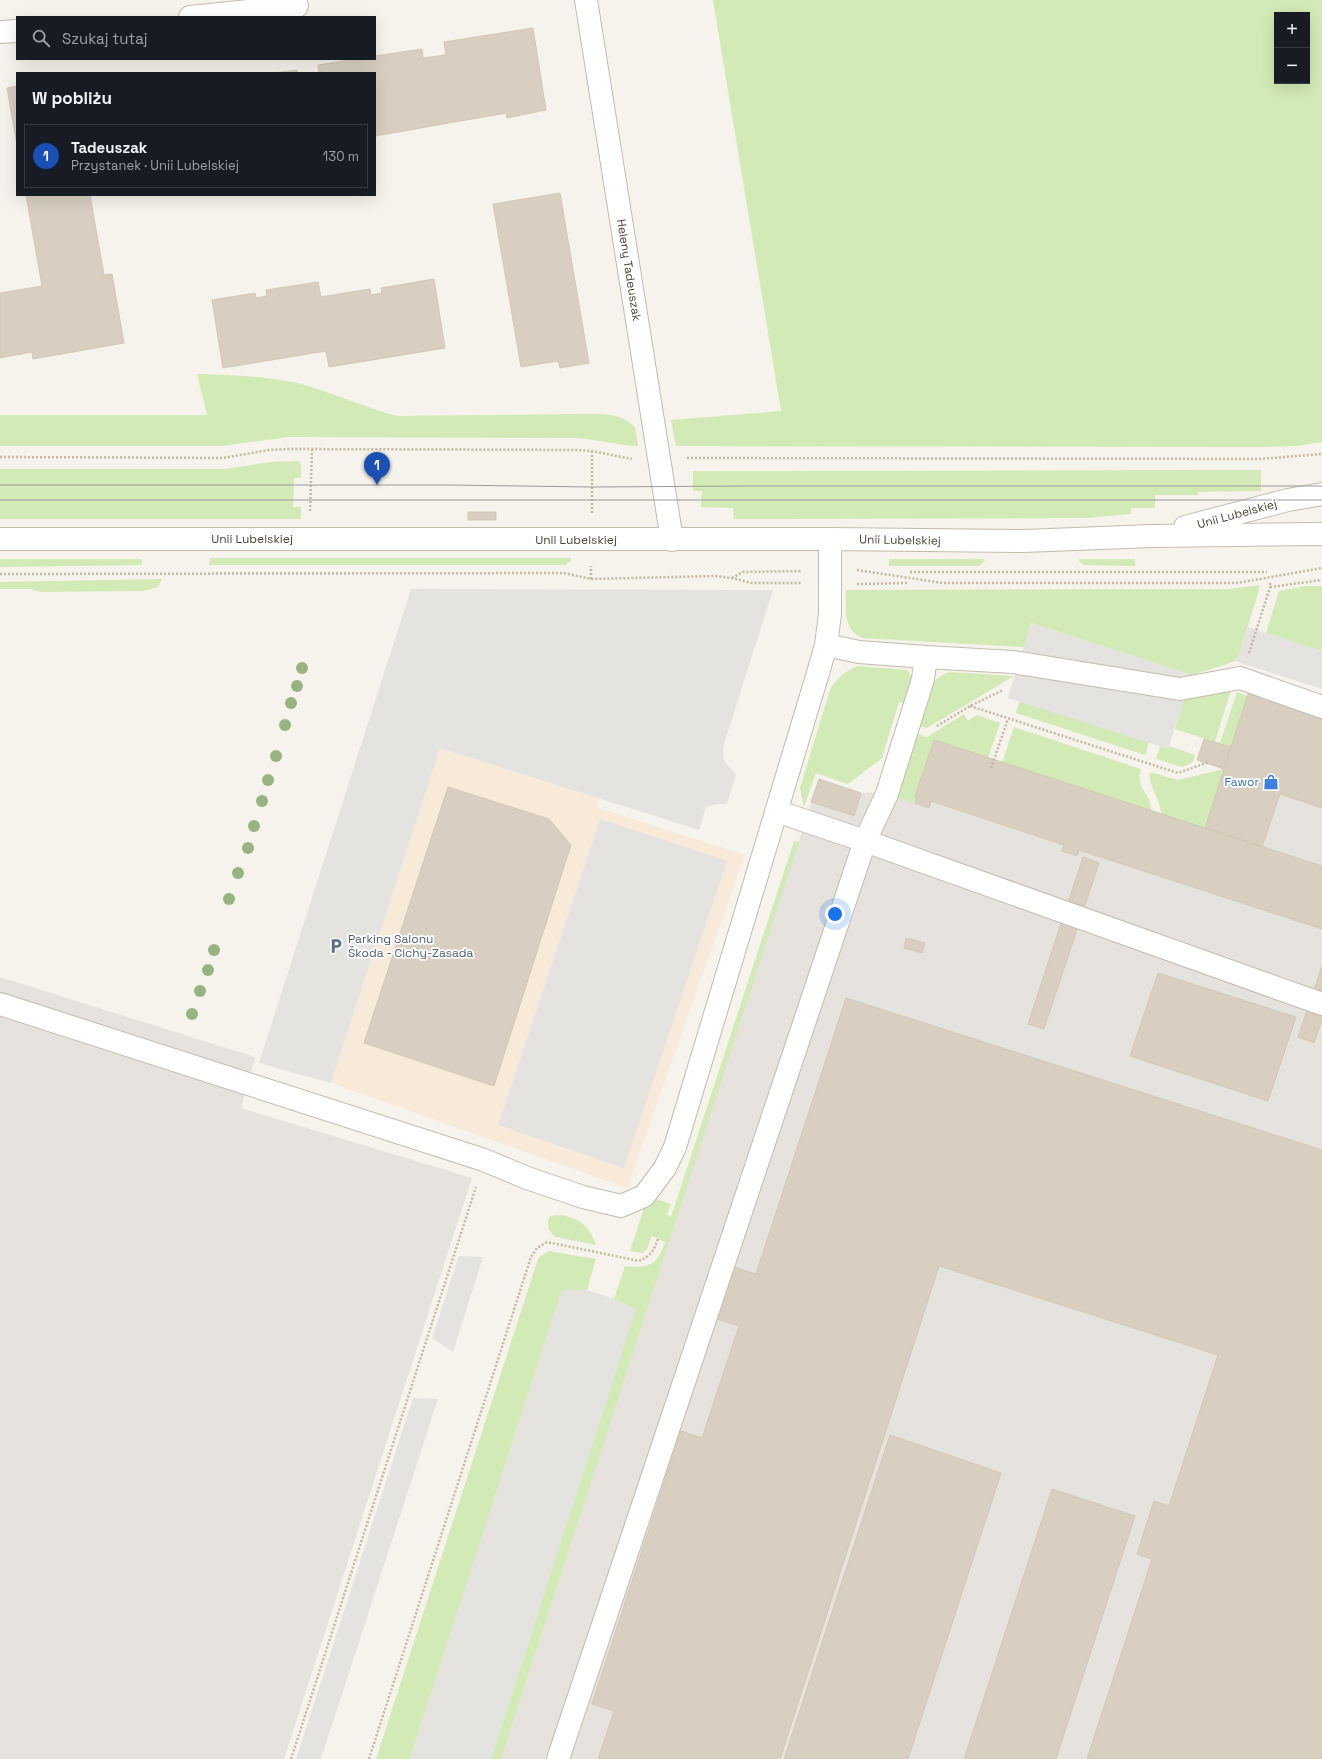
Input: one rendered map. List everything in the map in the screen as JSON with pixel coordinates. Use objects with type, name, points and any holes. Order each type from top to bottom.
[{"type":"street","name":"Heleny Tadeuszak","points":[[586,0],[672,540]]},
{"type":"street","points":[[200,16],[297,6]]},
{"type":"street","points":[[0,32],[16,31]]},
{"type":"street","name":"Unii Lubelskiej","points":[[1152,536],[1288,500],[1322,494]]},
{"type":"street","name":"Unii Lubelskiej","points":[[0,539],[830,539],[1024,541],[1152,536],[1322,534]]},
{"type":"street","points":[[0,1004],[484,1160],[527,1178],[583,1197],[621,1206],[644,1196],[665,1168],[675,1147],[826,645],[830,614],[830,539]]},
{"type":"street","points":[[826,645],[860,652],[1013,662],[1180,689],[1240,678],[1322,706]]},
{"type":"street","points":[[558,1759],[865,841],[887,794],[923,679],[926,657]]},
{"type":"street","points":[[776,811],[865,841],[1322,1004]]},
{"type":"path","points":[[310,514],[312,450]]},
{"type":"path","points":[[856,570],[943,584],[1226,583],[1322,568]]},
{"type":"path","points":[[732,578],[743,572],[804,570]]},
{"type":"path","points":[[910,572],[1266,572]]},
{"type":"path","points":[[0,574],[564,573],[591,579],[716,576],[752,583],[807,583]]},
{"type":"path","points":[[1270,587],[1322,580]]},
{"type":"path","points":[[1240,678],[1270,587],[1270,583]]},
{"type":"path","points":[[856,584],[907,584]]},
{"type":"path","points":[[934,728],[970,706],[1005,689]]},
{"type":"path","points":[[970,706],[1178,773],[1209,762]]},
{"type":"path","points":[[991,768],[1008,719]]},
{"type":"path","points":[[291,1759],[484,1160]]},
{"type":"path","points":[[369,1759],[531,1257],[537,1248],[547,1242],[639,1261],[648,1257],[654,1251],[658,1239]]},
{"type":"shaded area","name":"Parking Salonu Škoda - Cichy-Zasada","points":[[411,589],[773,590],[724,744],[723,755],[725,763],[736,774],[727,804],[717,804],[706,807],[699,830],[440,748],[331,1083],[259,1063]]},
{"type":"shaded area","points":[[1031,623],[1192,675],[1168,749],[1008,698]]},
{"type":"shaded area","points":[[1248,627],[1322,651],[1322,689],[1234,661],[1239,655]]},
{"type":"shaded area","points":[[1322,715],[1322,1759],[501,1759],[819,779],[861,793],[879,792],[917,797],[915,796],[934,740],[1205,828]]},
{"type":"shaded area","points":[[440,748],[599,798],[596,807],[745,855],[627,1188],[331,1083]]},
{"type":"shaded area","points":[[600,819],[727,861],[624,1168],[498,1125]]},
{"type":"shaded area","points":[[0,977],[255,1057],[241,1108],[472,1178],[284,1759],[0,1759]]},
{"type":"shaded area","points":[[459,1256],[483,1257],[453,1352],[432,1338]]},
{"type":"shaded area","points":[[562,1290],[587,1290],[614,1299],[636,1310],[491,1759],[410,1759]]},
{"type":"shaded area","points":[[413,1398],[438,1399],[321,1759],[296,1759]]},
{"type":"green space","points":[[713,0],[1322,0],[1322,442],[1296,446],[1259,447],[676,446],[671,420],[781,411]]},
{"type":"green space","points":[[197,374],[236,375],[288,381],[397,416],[604,414],[625,420],[635,427],[638,446],[574,438],[288,437],[222,446],[0,446],[0,415],[207,415]]},
{"type":"green space","points":[[299,461],[301,464],[301,478],[294,478],[293,507],[301,507],[301,519],[0,519],[0,469],[225,469],[271,462]]},
{"type":"green space","points":[[1261,470],[1261,491],[1198,492],[1198,495],[1155,495],[1155,508],[1131,508],[1131,514],[1086,518],[734,519],[733,508],[701,507],[702,491],[693,491],[693,471]]},
{"type":"green space","points":[[210,558],[571,558],[571,561],[565,565],[209,565]]},
{"type":"green space","points":[[0,559],[142,559],[142,565],[0,567]]},
{"type":"green space","points":[[889,559],[984,559],[985,561],[979,566],[889,566]]},
{"type":"green space","points":[[1079,559],[1135,559],[1135,566],[1084,565],[1079,561]]},
{"type":"green space","points":[[162,579],[158,587],[143,591],[41,592],[31,589],[0,589],[0,582]]},
{"type":"green space","points":[[1259,585],[1259,590],[1239,655],[1234,661],[1227,664],[1192,675],[1031,623],[1024,647],[862,638],[851,629],[846,617],[846,590],[1229,589]]},
{"type":"green space","points":[[1306,586],[1322,586],[1322,651],[1266,633],[1279,591]]},
{"type":"green space","points":[[857,666],[907,670],[913,679],[907,704],[899,702],[882,758],[848,784],[816,773],[804,807],[800,788],[830,690],[841,676]]},
{"type":"green space","points":[[951,672],[1014,676],[927,728],[918,726],[925,701],[932,686],[937,679]]},
{"type":"green space","points":[[1231,690],[1215,742],[1175,729],[1184,698]]},
{"type":"green space","points":[[1237,692],[1248,696],[1231,747],[1220,743]]},
{"type":"green space","points":[[1020,701],[1149,742],[1145,755],[1016,713]]},
{"type":"green space","points":[[964,714],[968,721],[977,715],[1000,723],[988,758],[934,740],[915,796],[917,797],[915,803],[895,797],[915,733],[927,737]]},
{"type":"green space","points":[[1014,727],[1141,769],[1140,782],[1151,805],[1151,811],[1002,763]]},
{"type":"green space","points":[[1160,746],[1168,748],[1169,746],[1195,755],[1192,763],[1182,767],[1156,759]]},
{"type":"green space","points":[[1224,769],[1205,828],[1161,814],[1159,803],[1151,783],[1150,772],[1178,780]]},
{"type":"green space","points":[[794,841],[799,842],[501,1759],[491,1759],[588,1457],[568,1443],[636,1310],[614,1299],[625,1266],[640,1267],[651,1264],[659,1256],[662,1250],[665,1242],[652,1236],[647,1249],[643,1253],[630,1251],[648,1196],[671,1204],[667,1215],[671,1217]]},
{"type":"green space","points":[[557,1215],[571,1217],[582,1223],[590,1232],[596,1245],[556,1237],[551,1232],[548,1222],[550,1216]]},
{"type":"green space","points":[[549,1251],[596,1259],[587,1290],[562,1290],[410,1759],[376,1759],[537,1262],[539,1257]]},
{"type":"building","points":[[533,28],[546,110],[507,118],[506,113],[376,136],[376,72],[319,72],[318,65],[349,60],[376,60],[376,56],[422,49],[423,58],[446,55],[444,42]]},
{"type":"building","points":[[297,70],[298,72],[282,72]]},
{"type":"building","points":[[16,86],[16,139],[7,88]]},
{"type":"building","points":[[560,193],[589,363],[560,368],[558,361],[521,367],[493,204]]},
{"type":"building","points":[[26,196],[90,196],[104,275],[112,274],[124,343],[33,359],[32,352],[0,358],[0,293],[42,286]]},
{"type":"building","points":[[434,279],[445,348],[329,367],[326,351],[223,368],[212,300],[255,293],[256,298],[267,296],[266,290],[318,282],[321,297],[370,289],[371,295],[382,293],[381,288]]},
{"type":"building","points":[[468,512],[496,512],[496,520],[468,520]]},
{"type":"building","name":"Fawor","points":[[1249,691],[1322,715],[1322,808],[1280,794],[1262,847],[1205,828]]},
{"type":"building","points":[[1204,739],[1231,747],[1224,769],[1197,760]]},
{"type":"building","points":[[934,740],[1322,866],[1322,929],[1079,850],[1077,856],[1062,851],[1064,845],[931,801],[929,808],[915,803],[917,797],[915,796]]},
{"type":"building","points":[[819,779],[861,793],[854,816],[811,802]]},
{"type":"building","points":[[448,787],[549,819],[571,845],[494,1086],[364,1043]]},
{"type":"building","points":[[1083,857],[1099,863],[1044,1029],[1028,1024]]},
{"type":"building","points":[[906,938],[925,943],[922,953],[904,948]]},
{"type":"building","points":[[1322,966],[1322,1020],[1314,1043],[1298,1037]]},
{"type":"building","points":[[1158,973],[1296,1017],[1268,1101],[1130,1056]]},
{"type":"building","points":[[846,998],[1322,1150],[1322,1759],[1087,1759],[1152,1559],[1137,1554],[1154,1501],[1169,1506],[1218,1355],[939,1266],[780,1759],[598,1759],[614,1711],[592,1704],[681,1431],[702,1438],[739,1326],[717,1319],[734,1267],[756,1274]]},
{"type":"building","points":[[890,1435],[1001,1473],[908,1759],[784,1759]]},
{"type":"building","points":[[1052,1489],[1135,1516],[1056,1759],[964,1759]]},
{"type":"tram line","points":[[0,485],[449,485],[592,487],[1322,486]]},
{"type":"tram line","points":[[0,500],[1322,500]]},
{"type":"place","name":"Tadeuszak","points":[[377,485]]},
{"type":"place","name":"Fawor","points":[[1271,782]]},
{"type":"place","name":"Parking Salonu Škoda - Cichy-Zasada","points":[[336,946]]}]
